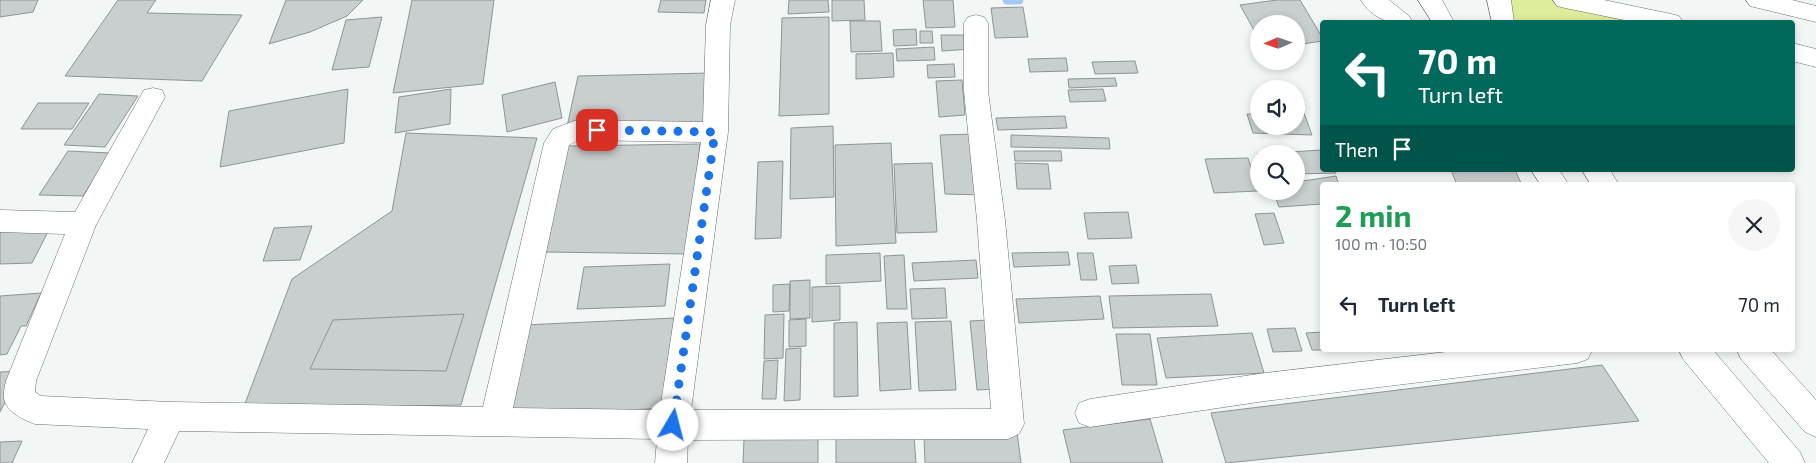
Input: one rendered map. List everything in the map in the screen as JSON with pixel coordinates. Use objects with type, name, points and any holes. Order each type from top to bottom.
[{"type":"street","points":[[671,463],[673,425],[715,132],[718,25],[723,0]]},
{"type":"street","points":[[1373,0],[1398,20]]},
{"type":"street","points":[[1430,0],[1442,20]]},
{"type":"street","points":[[1499,0],[1503,20]]},
{"type":"street","points":[[1565,0],[1661,20]]},
{"type":"street","points":[[1762,0],[1816,14]]},
{"type":"street","points":[[153,97],[83,223],[21,381],[19,398],[35,410],[170,416],[673,425],[1008,424],[991,220],[976,91],[976,23]]},
{"type":"street","points":[[1795,53],[1816,58]]},
{"type":"street","points":[[495,421],[558,143],[562,136],[577,130],[715,132]]},
{"type":"street","points":[[1546,172],[1554,182]]},
{"type":"street","points":[[1596,172],[1604,182]]},
{"type":"street","points":[[0,221],[83,223]]},
{"type":"street","points":[[1090,413],[1265,387],[1560,352]]},
{"type":"street","points":[[1696,352],[1789,463]]},
{"type":"street","points":[[1754,352],[1816,422]]},
{"type":"street","points":[[148,463],[170,416]]},
{"type":"green space","points":[[1499,0],[1565,0],[1661,20],[1503,20]]},
{"type":"building","points":[[0,0],[38,0],[33,12],[0,17]]},
{"type":"building","points":[[118,0],[156,0],[147,13],[242,15],[202,81],[65,76]]},
{"type":"building","points":[[286,0],[363,0],[347,16],[310,32],[269,44]]},
{"type":"building","points":[[412,0],[494,0],[483,84],[393,93]]},
{"type":"building","points":[[661,0],[706,0],[704,13],[658,12]]},
{"type":"building","points":[[789,0],[828,0],[829,12],[788,14]]},
{"type":"building","points":[[832,0],[864,0],[865,20],[832,21]]},
{"type":"building","points":[[923,0],[953,0],[955,27],[926,28]]},
{"type":"building","points":[[1277,0],[1300,0],[1320,34],[1320,41],[1305,44],[1305,15],[1250,15],[1250,23],[1240,5]]},
{"type":"building","points":[[1023,7],[1028,37],[995,38],[991,8]]},
{"type":"building","points":[[382,17],[369,67],[332,70],[346,20]]},
{"type":"building","points":[[829,17],[829,114],[779,116],[782,18]]},
{"type":"building","points":[[850,21],[880,21],[882,51],[851,52]]},
{"type":"building","points":[[916,29],[917,45],[894,46],[893,30]]},
{"type":"building","points":[[920,31],[932,31],[933,43],[920,43]]},
{"type":"building","points":[[941,35],[971,35],[972,49],[942,51]]},
{"type":"building","points":[[934,47],[935,60],[897,61],[896,49]]},
{"type":"building","points":[[893,53],[894,77],[856,79],[856,54]]},
{"type":"building","points":[[1066,58],[1068,71],[1030,72],[1028,59]]},
{"type":"building","points":[[1135,61],[1138,73],[1095,74],[1092,62]]},
{"type":"building","points":[[954,64],[955,77],[928,78],[927,65]]},
{"type":"building","points":[[709,73],[704,124],[567,127],[578,76]]},
{"type":"building","points":[[1115,78],[1117,86],[1069,88],[1068,79]]},
{"type":"building","points":[[962,80],[965,115],[939,117],[936,81]]},
{"type":"building","points":[[555,82],[562,118],[507,132],[502,95]]},
{"type":"building","points":[[348,89],[344,143],[220,167],[229,111]]},
{"type":"building","points":[[451,89],[450,124],[395,133],[399,97]]},
{"type":"building","points":[[1103,89],[1106,101],[1070,102],[1068,90]]},
{"type":"building","points":[[99,94],[138,96],[105,147],[64,145]]},
{"type":"building","points":[[38,103],[89,103],[72,129],[21,129]]},
{"type":"building","points":[[1065,116],[1067,128],[998,130],[996,118]]},
{"type":"building","points":[[1305,116],[1312,135],[1305,135]]},
{"type":"building","points":[[833,126],[834,197],[790,199],[791,128]]},
{"type":"building","points":[[406,133],[537,138],[461,405],[243,409],[292,279],[392,211]]},
{"type":"building","points":[[974,134],[982,195],[945,194],[940,135]]},
{"type":"building","points":[[1011,135],[1109,138],[1110,149],[1011,147]]},
{"type":"building","points":[[891,143],[896,243],[836,246],[835,145]]},
{"type":"building","points":[[700,144],[688,254],[545,252],[568,146]]},
{"type":"building","points":[[1320,150],[1320,172],[1336,173],[1305,174],[1305,151]]},
{"type":"building","points":[[68,151],[110,153],[83,196],[39,195]]},
{"type":"building","points":[[1014,151],[1061,151],[1062,161],[1015,161]]},
{"type":"building","points":[[1248,158],[1250,165],[1250,191],[1214,193],[1205,159]]},
{"type":"building","points":[[783,161],[781,238],[755,239],[758,162]]},
{"type":"building","points":[[932,163],[937,232],[897,233],[894,164]]},
{"type":"building","points":[[1015,163],[1048,164],[1051,189],[1017,189]]},
{"type":"building","points":[[1452,172],[1516,172],[1521,182],[1456,182]]},
{"type":"building","points":[[1336,176],[1338,182],[1320,182],[1320,204],[1279,207],[1276,200],[1305,200],[1305,181]]},
{"type":"building","points":[[1128,212],[1132,238],[1088,239],[1084,213]]},
{"type":"building","points":[[1274,213],[1284,243],[1264,245],[1255,214]]},
{"type":"building","points":[[51,226],[32,263],[0,264],[0,228]]},
{"type":"building","points":[[312,226],[300,260],[263,261],[274,228]]},
{"type":"building","points":[[1068,252],[1070,265],[1014,267],[1012,253]]},
{"type":"building","points":[[880,253],[881,281],[826,284],[826,255]]},
{"type":"building","points":[[1077,253],[1093,253],[1097,280],[1081,280]]},
{"type":"building","points":[[904,255],[907,309],[887,309],[884,256]]},
{"type":"building","points":[[976,260],[978,278],[914,281],[912,263]]},
{"type":"building","points":[[670,264],[665,306],[577,309],[584,267]]},
{"type":"building","points":[[1136,265],[1139,283],[1112,284],[1109,266]]},
{"type":"building","points":[[810,280],[810,318],[790,319],[790,281]]},
{"type":"building","points":[[790,284],[789,311],[773,312],[773,285]]},
{"type":"building","points":[[840,286],[840,320],[812,322],[812,287]]},
{"type":"building","points":[[945,288],[947,318],[912,319],[910,289]]},
{"type":"building","points":[[41,293],[26,326],[21,326],[7,354],[0,355],[0,296]]},
{"type":"building","points":[[1211,294],[1218,326],[1113,328],[1109,296]]},
{"type":"building","points":[[1100,296],[1104,319],[1019,323],[1016,299]]},
{"type":"building","points":[[464,314],[446,371],[310,369],[333,320]]},
{"type":"building","points":[[784,314],[783,358],[764,359],[765,315]]},
{"type":"building","points":[[674,318],[666,408],[508,416],[524,325]]},
{"type":"building","points":[[806,319],[806,346],[789,347],[789,320]]},
{"type":"building","points":[[988,320],[996,389],[977,390],[970,321]]},
{"type":"building","points":[[951,321],[956,390],[919,391],[915,322]]},
{"type":"building","points":[[857,322],[858,396],[834,397],[834,323]]},
{"type":"building","points":[[907,322],[911,389],[880,391],[877,323]]},
{"type":"building","points":[[1295,328],[1302,351],[1273,352],[1267,329]]},
{"type":"building","points":[[1320,332],[1320,350],[1312,350],[1306,333]]},
{"type":"building","points":[[1252,333],[1264,373],[1166,378],[1157,338]]},
{"type":"building","points":[[1116,334],[1150,334],[1157,385],[1122,385]]},
{"type":"building","points":[[801,348],[800,400],[784,401],[786,349]]},
{"type":"building","points":[[778,360],[776,399],[762,399],[764,361]]},
{"type":"building","points":[[1602,365],[1639,421],[1226,463],[1211,413]]},
{"type":"building","points":[[21,371],[0,412],[0,372]]},
{"type":"building","points":[[1150,419],[1163,463],[1071,463],[1063,430]]},
{"type":"building","points":[[1017,432],[1021,463],[925,463],[924,437]]},
{"type":"building","points":[[914,435],[916,463],[836,463],[836,439]]},
{"type":"building","points":[[818,436],[818,463],[743,463],[744,439]]},
{"type":"building","points":[[22,441],[12,463],[0,463],[0,442]]},
{"type":"waterway","points":[[1007,0],[1019,0]]},
{"type":"route","points":[[597,130],[715,132],[673,425]]}]
